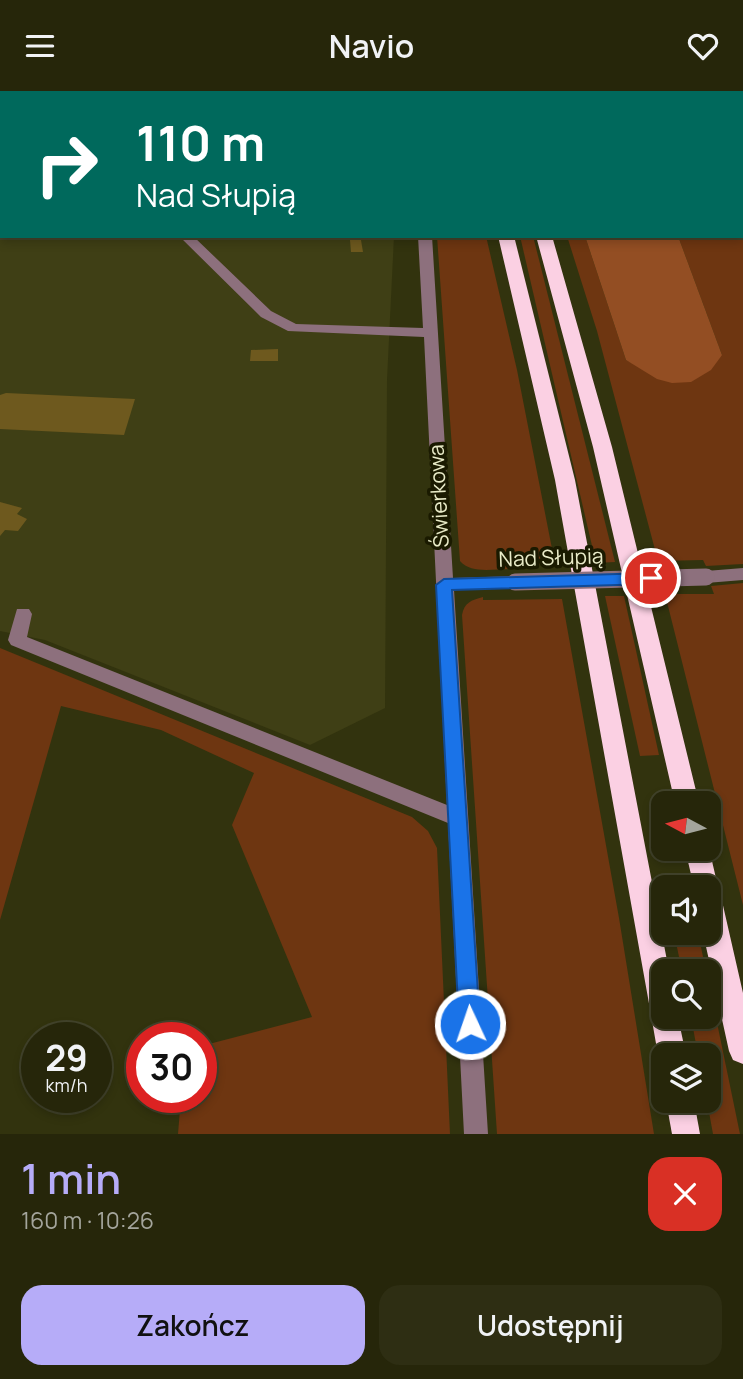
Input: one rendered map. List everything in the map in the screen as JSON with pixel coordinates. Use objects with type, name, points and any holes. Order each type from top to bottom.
[{"type":"highway","points":[[506,238],[565,480],[654,959]]},
{"type":"highway","points":[[545,238],[565,303],[684,791]]},
{"type":"highway","points":[[719,945],[743,1051]]},
{"type":"highway","points":[[682,1113],[686,1134]]},
{"type":"street","points":[[187,238],[266,314],[293,328],[431,333]]},
{"type":"street","name":"Świerkowa","points":[[425,238],[476,1134]]},
{"type":"street","name":"Nad Słupią","points":[[444,585],[743,574]]},
{"type":"street","points":[[23,614],[17,640],[458,818]]},
{"type":"shaded area","points":[[0,238],[394,238],[387,380],[385,708],[310,745],[45,640],[0,631]]},
{"type":"shaded area","points":[[437,238],[486,238],[517,370],[555,564],[509,565],[509,569],[483,570],[470,568],[460,561]]},
{"type":"shaded area","points":[[520,238],[534,238],[615,562],[596,563]]},
{"type":"shaded area","points":[[568,238],[586,238],[626,360],[640,367],[722,355],[679,238],[743,238],[743,564],[706,566],[703,560],[658,561],[597,331]]},
{"type":"shaded area","points":[[586,238],[679,238],[722,355],[711,370],[691,382],[672,383],[657,379],[626,360]]},
{"type":"shaded area","points":[[743,583],[743,905],[721,817],[721,791],[714,791],[665,594],[714,594],[711,586]]},
{"type":"shaded area","points":[[605,596],[624,596],[659,755],[640,756]]},
{"type":"shaded area","points":[[483,597],[483,600],[562,599],[619,918],[654,1134],[497,1134],[462,615],[469,603]]},
{"type":"shaded area","points":[[0,648],[412,817],[428,831],[437,848],[450,1134],[178,1134],[180,1113],[217,1113],[217,1042],[312,1017],[232,825],[254,773],[161,730],[61,706],[0,920]]},
{"type":"shaded area","points":[[677,945],[701,945],[703,959],[679,959]]},
{"type":"shaded area","points":[[693,1029],[718,1029],[740,1134],[713,1134],[709,1113],[721,1113],[721,1043],[696,1043]]},
{"type":"building","points":[[350,240],[361,240],[363,252],[351,252]]},
{"type":"building","points":[[278,349],[278,361],[250,361],[251,350]]},
{"type":"building","points":[[6,393],[135,399],[124,435],[0,429],[0,395]]},
{"type":"building","points":[[0,502],[22,508],[17,514],[27,519],[18,531],[5,530],[0,536]]},
{"type":"route","points":[[470,1024],[444,585],[651,578]]}]
